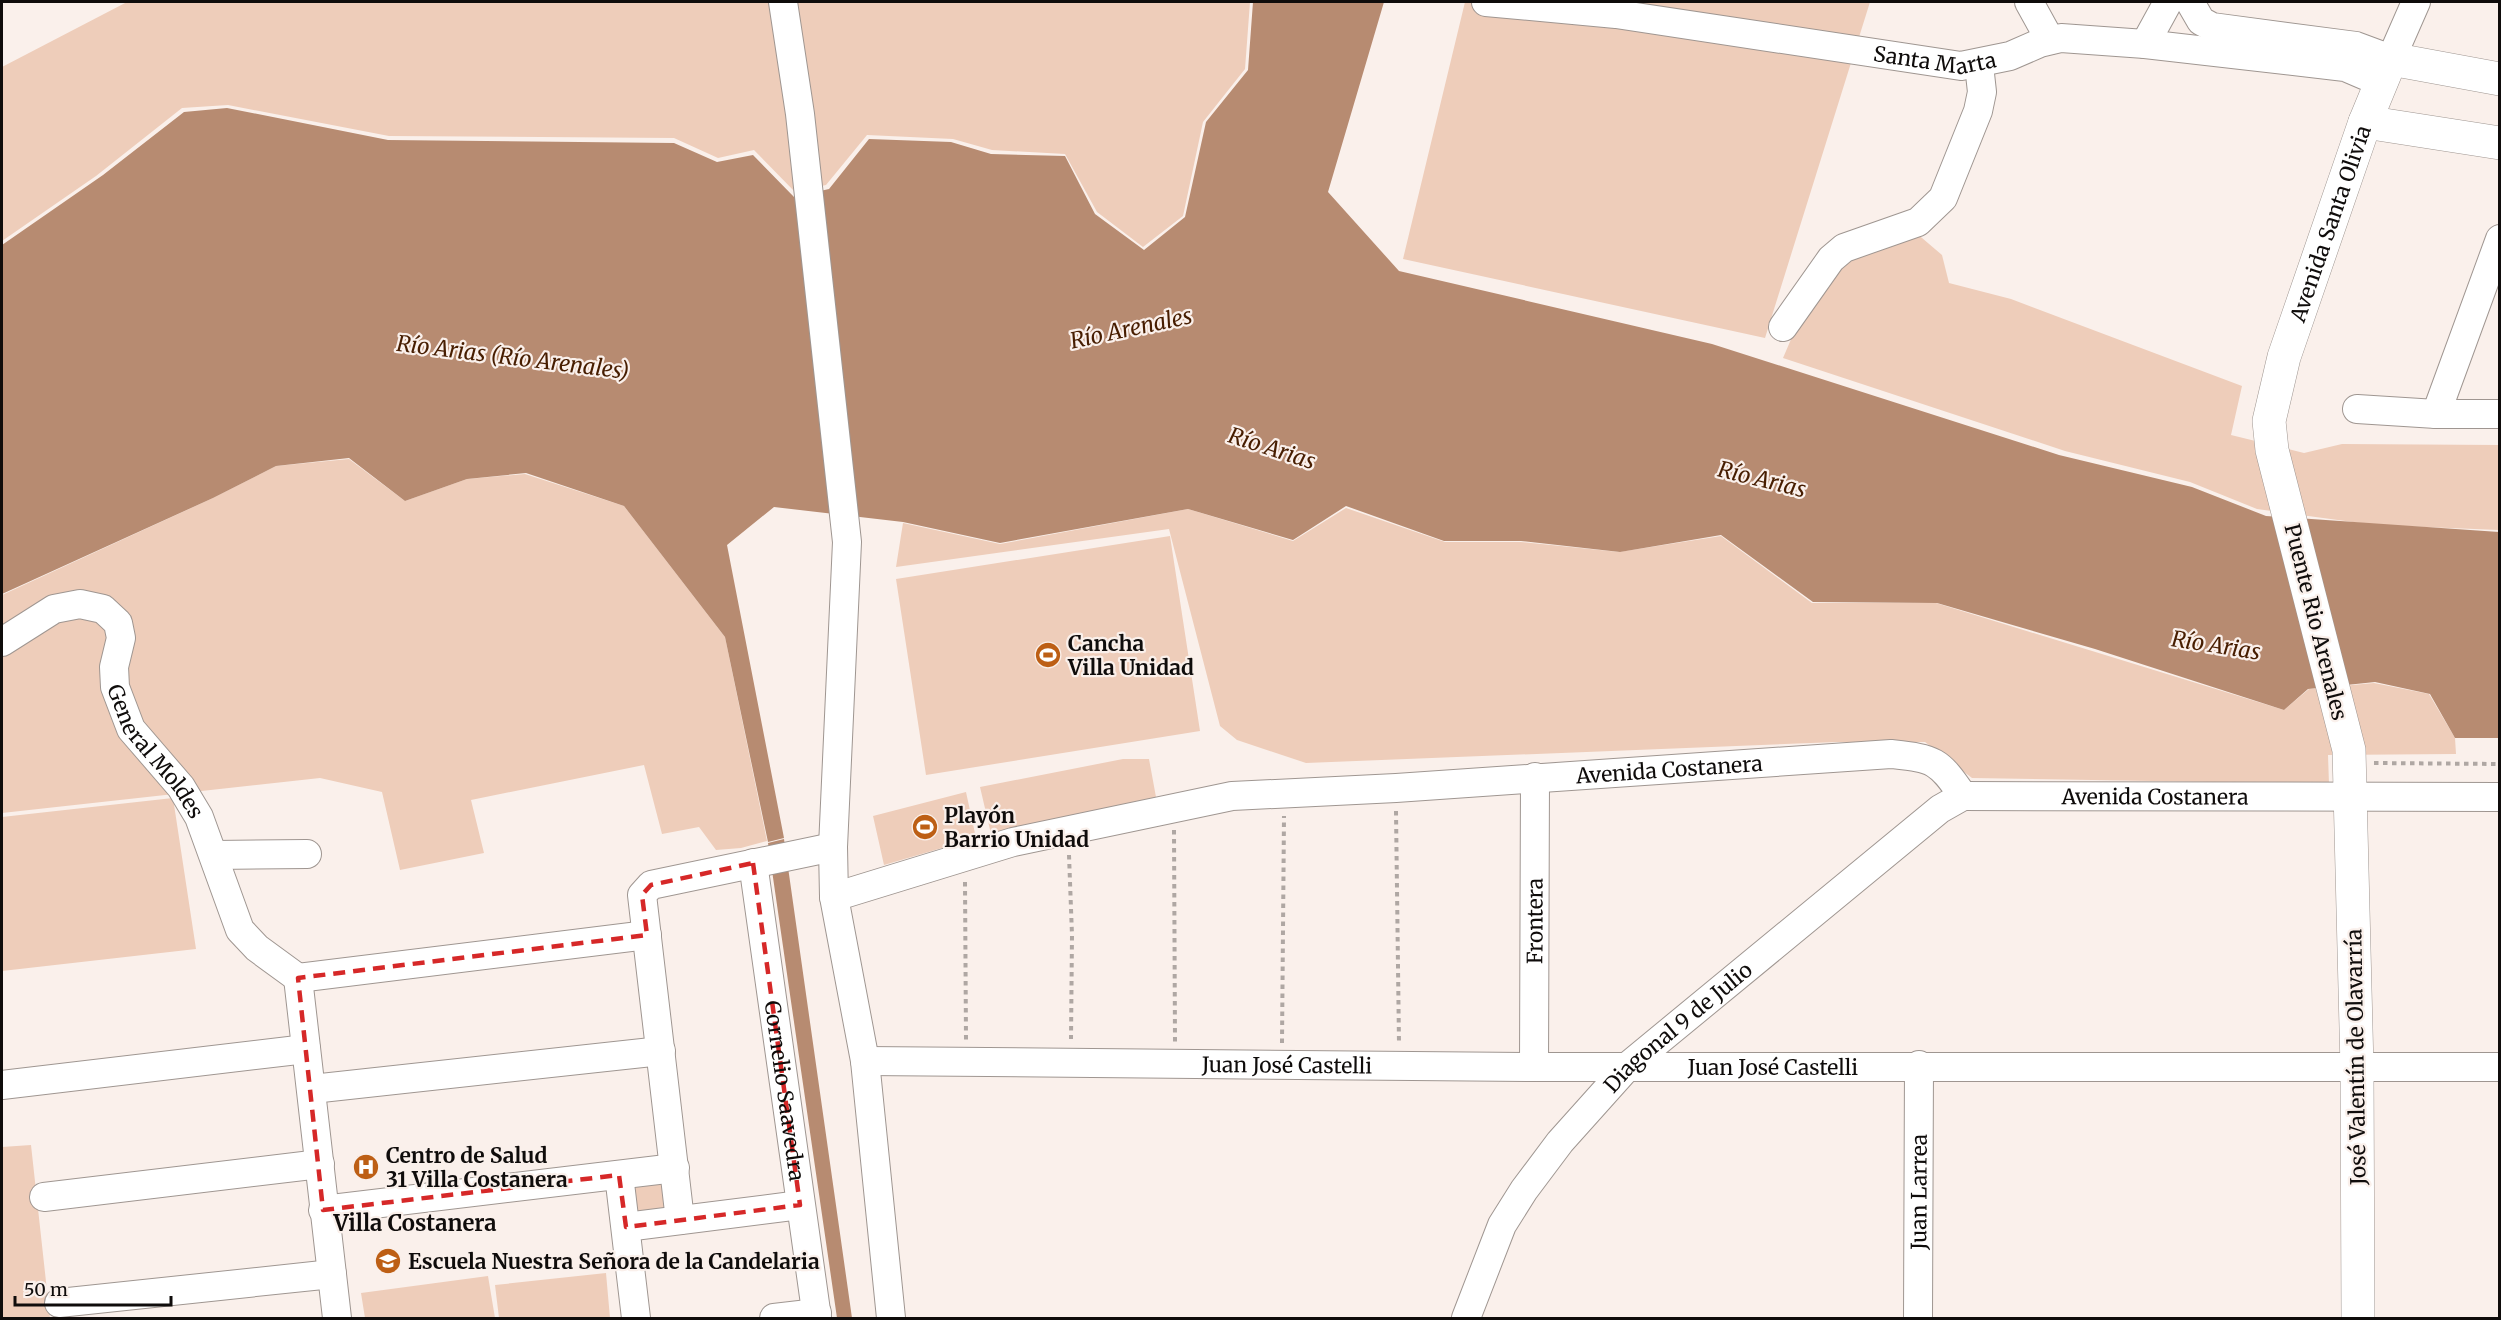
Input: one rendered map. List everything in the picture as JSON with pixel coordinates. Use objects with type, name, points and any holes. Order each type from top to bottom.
[{"type":"main road","name":"Santa Marta","points":[[2385,71],[2499,79]]},
{"type":"main road","name":"Avenida Santa Olivia","points":[[2272,450],[2269,421],[2278,377],[2365,122],[2385,71]]},
{"type":"main road","points":[[2365,122],[2499,143]]},
{"type":"main road","name":"Puente Rio Arenales","points":[[2272,450],[2349,757],[2351,796]]},
{"type":"main road","name":"José Valentín de Olavarría","points":[[2351,796],[2357,1068],[2358,1318]]},
{"type":"street","points":[[783,2],[800,114],[847,542],[833,847],[834,897],[865,1061],[891,1318]]},
{"type":"street","name":"Santa Marta","points":[[1486,2],[1616,14],[1961,66],[1979,65],[2061,38],[2145,44],[2385,71]]},
{"type":"street","points":[[2029,2],[2050,40]]},
{"type":"street","points":[[2145,44],[2168,2]]},
{"type":"street","points":[[2190,2],[2201,21],[2212,27],[2356,46],[2385,71]]},
{"type":"street","name":"Avenida Santa Olivia","points":[[2385,71],[2416,2]]},
{"type":"street","points":[[1783,327],[1831,259],[1845,248],[1918,222],[1942,198],[1978,111],[1982,92],[1979,65]]},
{"type":"street","points":[[2436,414],[2499,239]]},
{"type":"street","points":[[2357,409],[2436,414],[2499,414]]},
{"type":"street","name":"General Moldes","points":[[2,642],[54,609],[81,604],[103,609],[118,623],[122,638],[114,667],[115,687],[120,705],[137,737],[181,787],[198,817],[240,930],[257,948],[298,978]]},
{"type":"street","name":"Avenida Costanera","points":[[834,897],[965,857],[1067,830],[1232,795],[1396,788],[1891,754],[1936,762],[1947,772],[1963,796],[2499,797]]},
{"type":"street","name":"Frontera","points":[[1534,1067],[1535,777]]},
{"type":"street","name":"Diagonal 9 de Julio","points":[[1466,1318],[1498,1234],[1524,1190],[1560,1142],[1629,1065],[1940,809],[1963,796]]},
{"type":"street","points":[[681,1220],[642,895],[651,885],[833,847]]},
{"type":"street","points":[[214,855],[307,854]]},
{"type":"street","name":"Cornelio Saavedra","points":[[753,863],[817,1316]]},
{"type":"street","points":[[337,1318],[298,978],[646,935]]},
{"type":"street","points":[[2,1085],[306,1049]]},
{"type":"street","points":[[312,1089],[661,1051]]},
{"type":"street","name":"Juan José Castelli","points":[[865,1061],[1534,1067],[1919,1065],[2499,1067]]},
{"type":"street","name":"Juan Larrea","points":[[1918,1318],[1919,1065]]},
{"type":"street","points":[[44,1197],[320,1164]]},
{"type":"street","points":[[323,1210],[675,1168]]},
{"type":"street","points":[[619,1175],[636,1318]]},
{"type":"street","points":[[626,1227],[800,1205]]},
{"type":"street","points":[[59,1303],[332,1274]]},
{"type":"street","points":[[774,1318],[817,1316]]},
{"type":"path","points":[[2349,757],[2499,764]]},
{"type":"path","points":[[1396,788],[1399,1066]]},
{"type":"path","points":[[1282,1064],[1284,793]]},
{"type":"path","points":[[1174,809],[1175,1064]]},
{"type":"path","points":[[1067,830],[1072,934],[1071,1063]]},
{"type":"path","points":[[965,857],[967,1062]]},
{"type":"highlighted area","points":[[753,863],[800,1205],[626,1227],[619,1175],[323,1210],[298,978],[647,935],[642,895],[651,885]]},
{"type":"shaded area","points":[[127,2],[1250,2],[1245,69],[1203,122],[1183,216],[1143,247],[1097,212],[1065,154],[992,150],[953,139],[867,135],[826,185],[795,192],[754,150],[718,158],[674,138],[389,136],[228,105],[182,108],[96,176],[2,241],[2,67]]},
{"type":"shaded area","points":[[1465,2],[1870,2],[1765,338],[1403,259]]},
{"type":"shaded area","points":[[1915,232],[1942,255],[1949,283],[2011,299],[2242,386],[2231,435],[2304,453],[2342,444],[2499,445],[2499,530],[2375,525],[2257,509],[2190,482],[2065,451],[1783,358],[1801,316],[1842,261]]},
{"type":"shaded area","points":[[349,459],[405,501],[467,479],[525,474],[624,506],[725,637],[767,841],[741,848],[716,850],[699,827],[662,834],[644,765],[471,800],[484,853],[400,870],[382,792],[320,778],[2,813],[2,595],[213,498],[276,466]]},
{"type":"shaded area","points":[[1346,508],[1445,542],[1521,542],[1619,552],[1721,536],[1812,603],[1936,603],[2284,710],[2309,689],[2374,683],[2429,694],[2455,738],[2456,754],[2328,755],[2329,784],[1972,778],[1925,742],[1837,742],[1306,763],[1237,740],[1220,726],[1169,529],[896,567],[903,523],[1000,544],[1188,509],[1293,541]]},
{"type":"shaded area","name":"Cancha Villa Unidad","points":[[1170,536],[1200,731],[926,775],[896,579]]},
{"type":"shaded area","points":[[1123,759],[1149,759],[1156,797],[1115,811],[991,834],[980,787]]},
{"type":"shaded area","name":"Playón Barrio Unidad","points":[[966,792],[976,838],[884,865],[873,816]]},
{"type":"shaded area","points":[[173,798],[196,949],[2,971],[2,817]]},
{"type":"shaded area","points":[[31,1145],[50,1318],[2,1318],[2,1147]]},
{"type":"shaded area","points":[[663,1179],[673,1211],[635,1218],[628,1185]]},
{"type":"shaded area","points":[[606,1273],[610,1318],[499,1318],[495,1285]]},
{"type":"shaded area","points":[[488,1276],[495,1318],[365,1318],[361,1293]]},
{"type":"water","points":[[1253,2],[1384,2],[1328,192],[1399,271],[1712,344],[2059,455],[2192,487],[2266,516],[2499,532],[2499,738],[2455,738],[2430,694],[2375,682],[2308,689],[2284,710],[2095,649],[1937,603],[1813,602],[1721,535],[1620,552],[1521,541],[1444,541],[1346,506],[1293,540],[1188,509],[1000,543],[903,522],[774,507],[727,545],[784,838],[768,842],[725,637],[624,506],[526,473],[467,479],[405,501],[349,458],[276,466],[213,498],[2,594],[2,245],[103,175],[184,112],[227,108],[388,140],[674,143],[717,162],[753,155],[794,197],[829,189],[869,139],[951,142],[991,154],[1065,156],[1095,214],[1144,250],[1185,217],[1206,122],[1248,70]]},
{"type":"water","points":[[784,839],[852,1318],[837,1318],[768,843]]},
{"type":"place","name":"Cancha Villa Unidad","points":[[1048,655]]},
{"type":"place","name":"Playón Barrio Unidad","points":[[925,827]]},
{"type":"place","name":"Centro de Salud 31 Villa Costanera","points":[[366,1167]]},
{"type":"place","name":"Escuela Nuestra Señora de la Candelaria","points":[[388,1261]]},
{"type":"district","name":"Villa Costanera","points":[[415,1223]]},
{"type":"water label","name":"Río Arenales","points":[[1131,328]]},
{"type":"water label","name":"Río Arias (Río Arenales)","points":[[513,357]]},
{"type":"water label","name":"Río Arias","points":[[1272,448]]},
{"type":"water label","name":"Río Arias","points":[[1762,479]]},
{"type":"water label","name":"Río Arias","points":[[2216,645]]}]
